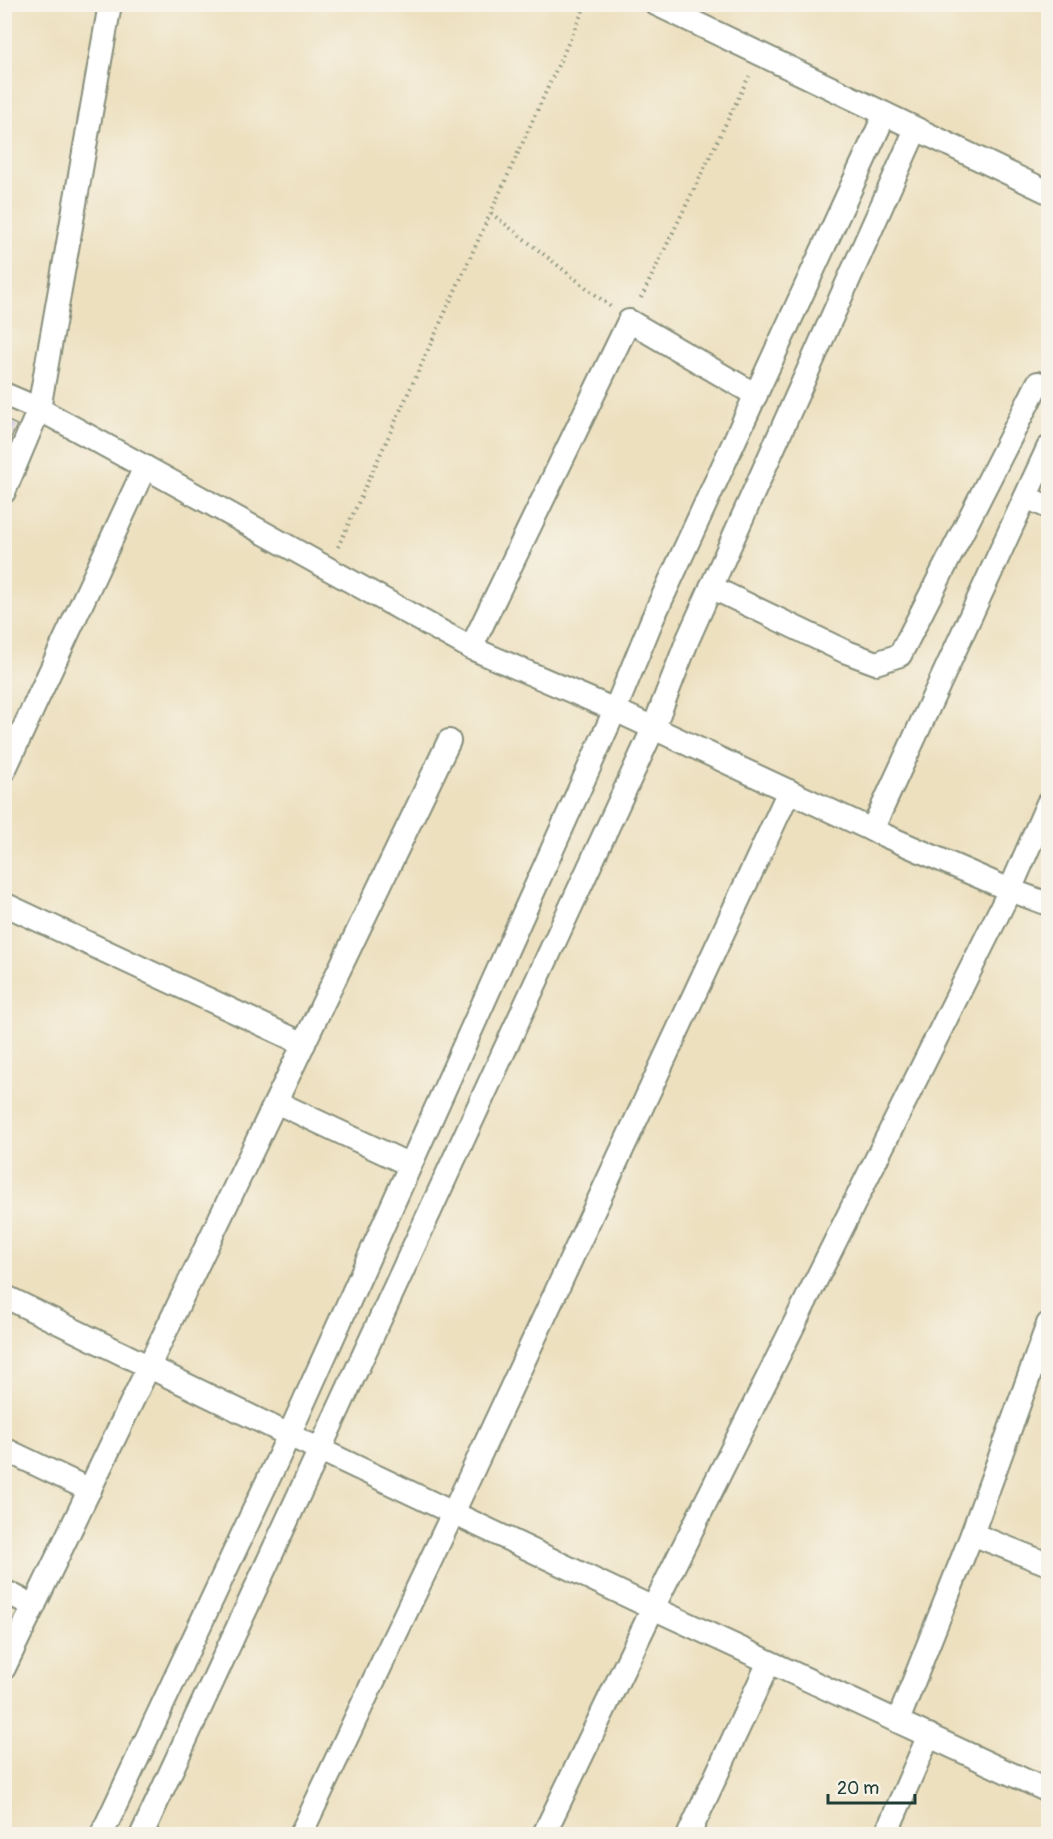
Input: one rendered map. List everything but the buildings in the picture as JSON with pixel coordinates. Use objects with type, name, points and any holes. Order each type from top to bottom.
[{"type":"street","points":[[4,492],[39,409],[110,4]]},
{"type":"street","points":[[656,4],[1048,192]]},
{"type":"street","points":[[102,1834],[289,1435],[615,710],[652,621],[885,114]]},
{"type":"street","points":[[142,1834],[652,729],[711,587],[916,129]]},
{"type":"street","points":[[471,648],[629,321],[756,395]]},
{"type":"street","points":[[711,587],[844,651],[876,663],[900,654],[1038,383]]},
{"type":"street","points":[[4,394],[39,409],[146,466],[471,648],[615,710],[872,830],[1010,890],[1048,904]]},
{"type":"street","points":[[872,830],[1048,448]]},
{"type":"street","points":[[4,771],[146,466]]},
{"type":"street","points":[[1026,497],[1048,507]]},
{"type":"street","points":[[4,1668],[449,741]]},
{"type":"street","points":[[301,1834],[789,792]]},
{"type":"street","points":[[544,1834],[653,1608],[1010,890],[1048,803]]},
{"type":"street","points":[[4,904],[304,1044]]},
{"type":"street","points":[[276,1102],[410,1165]]},
{"type":"street","points":[[4,1296],[653,1608],[1048,1791]]},
{"type":"street","points":[[898,1721],[972,1534],[1048,1324]]},
{"type":"street","points":[[4,1449],[90,1490]]},
{"type":"street","points":[[972,1534],[1048,1564]]},
{"type":"street","points":[[4,1591],[34,1606]]},
{"type":"street","points":[[689,1834],[769,1662]]},
{"type":"street","points":[[886,1834],[928,1735]]},
{"type":"path","points":[[328,568],[586,4]]},
{"type":"path","points":[[490,213],[629,321],[759,54]]}]
